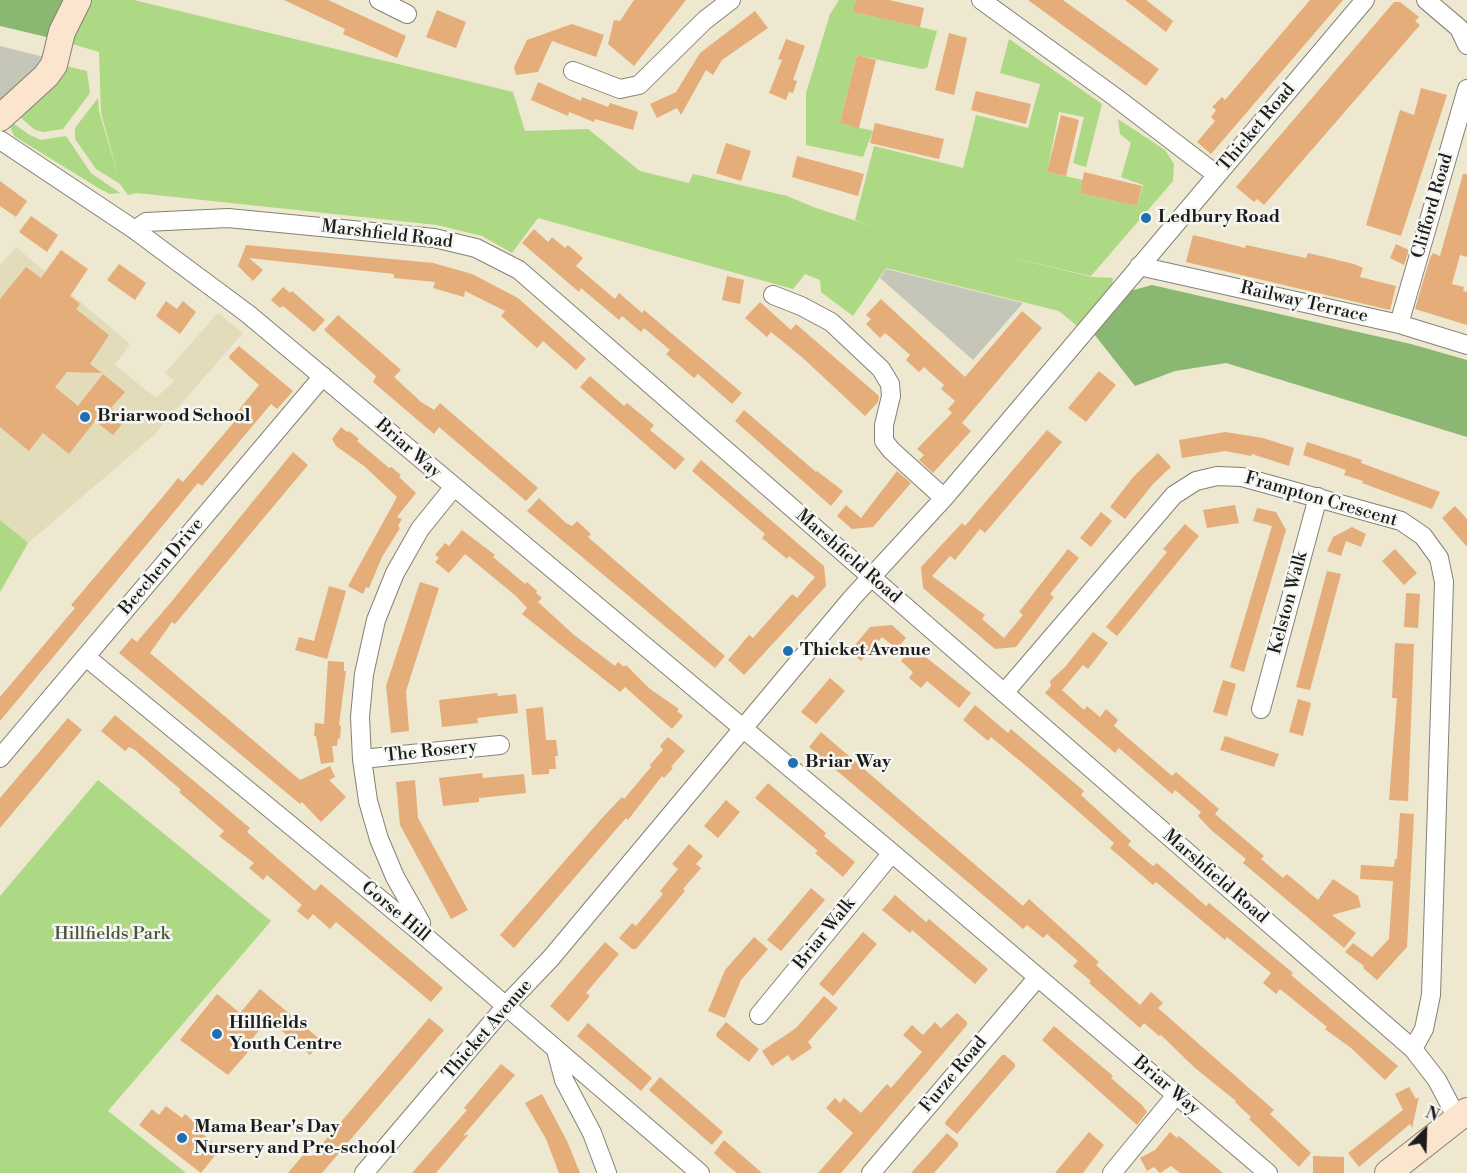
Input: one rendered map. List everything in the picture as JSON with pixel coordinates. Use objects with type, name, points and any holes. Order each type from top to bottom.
[{"type":"main road","points":[[0,118],[46,76],[54,65],[62,32],[78,0]]},
{"type":"main road","points":[[1388,1173],[1462,1114]]},
{"type":"street","points":[[379,0],[407,14]]},
{"type":"street","points":[[573,71],[620,89],[639,85],[705,20],[731,0]]},
{"type":"street","points":[[981,0],[1116,97],[1217,175]]},
{"type":"street","name":"Thicket Road","points":[[1139,267],[1365,0]]},
{"type":"street","points":[[1426,0],[1458,28],[1467,45]]},
{"type":"street","name":"Clifford Road","points":[[1399,324],[1467,89]]},
{"type":"street","name":"Briar Way","points":[[0,140],[135,230],[240,308],[892,853],[1268,1173]]},
{"type":"street","name":"Marshfield Road","points":[[135,230],[146,222],[228,218],[434,238],[476,248],[519,270],[1413,1049],[1462,1114]]},
{"type":"street","name":"Railway Terrace","points":[[1139,267],[1399,324],[1467,345]]},
{"type":"street","name":"Thicket Avenue","points":[[364,1173],[506,1006],[551,958],[872,577],[944,498],[1139,267]]},
{"type":"street","points":[[773,295],[801,306],[831,322],[881,369],[890,384],[891,396],[884,425],[885,441],[891,450],[944,498]]},
{"type":"street","name":"Beechen Drive","points":[[0,758],[323,376]]},
{"type":"street","name":"Frampton Crescent","points":[[1004,693],[1174,495],[1196,481],[1217,476],[1242,477],[1401,521],[1423,536],[1438,558],[1444,582],[1431,995],[1424,1029],[1413,1049]]},
{"type":"street","points":[[420,932],[421,923],[395,877],[379,839],[368,801],[362,759],[360,717],[364,674],[376,620],[395,573],[420,529],[453,488]]},
{"type":"street","name":"Kelston Walk","points":[[1261,709],[1318,497]]},
{"type":"street","name":"Gorse Hill","points":[[86,657],[420,932],[700,1173]]},
{"type":"street","name":"The Rosery","points":[[362,759],[500,746]]},
{"type":"street","name":"Briar Walk","points":[[759,1015],[892,853]]},
{"type":"street","name":"Furze Road","points":[[871,1173],[1038,977]]},
{"type":"street","points":[[556,1050],[564,1080],[592,1133],[607,1173]]},
{"type":"street","points":[[1112,1173],[1177,1094]]},
{"type":"shaded area","points":[[0,46],[44,57],[36,79],[0,105]]},
{"type":"shaded area","name":"Briarwood School","points":[[16,247],[130,344],[115,365],[156,398],[174,381],[165,373],[218,313],[243,333],[153,436],[28,543],[0,592],[0,265]]},
{"type":"shaded area","points":[[886,269],[1023,303],[973,360],[880,278]]},
{"type":"green space","points":[[0,0],[72,0],[55,39],[0,26]]},
{"type":"green space","points":[[87,0],[134,0],[513,92],[525,131],[588,129],[640,171],[689,183],[693,174],[787,196],[816,208],[881,229],[855,220],[874,146],[963,168],[976,115],[1028,128],[1040,84],[1000,73],[1009,39],[1102,104],[1086,167],[1073,163],[1084,117],[1059,112],[1047,172],[1083,180],[1080,193],[1137,206],[1143,185],[1121,177],[1131,143],[1120,134],[1118,119],[1165,150],[1174,164],[1173,181],[1091,276],[986,252],[1092,277],[1113,278],[1112,287],[1077,326],[1059,311],[886,268],[853,316],[821,292],[820,280],[805,274],[793,289],[538,218],[512,253],[482,236],[437,225],[137,193],[128,195],[120,184],[96,169],[75,139],[75,128],[98,98],[99,111],[120,182],[101,113],[99,52],[69,43]]},
{"type":"green space","points":[[839,0],[856,0],[854,12],[937,31],[927,68],[922,69],[857,55],[840,123],[873,131],[863,157],[806,145],[806,93],[830,14]]},
{"type":"green space","points":[[61,65],[87,71],[90,93],[63,129],[43,132],[35,130],[20,117]]},
{"type":"green space","points":[[13,123],[41,140],[66,136],[91,173],[120,193],[110,194],[100,189],[14,136],[10,126]]},
{"type":"green space","points":[[1152,285],[1411,344],[1467,360],[1467,437],[1226,363],[1175,371],[1135,386],[1094,334],[1130,291]]},
{"type":"green space","points":[[0,520],[28,543],[0,592]]},
{"type":"green space","name":"Hillfields Park","points":[[98,780],[271,921],[108,1111],[186,1173],[0,1173],[0,896]]},
{"type":"building","points":[[284,0],[328,0],[406,36],[397,58],[343,34],[345,29]]},
{"type":"building","points":[[634,0],[686,0],[634,66],[608,44],[614,20],[620,21]]},
{"type":"building","points":[[856,0],[889,0],[924,8],[920,27],[853,12]]},
{"type":"building","points":[[1028,0],[1063,0],[1159,69],[1146,86]]},
{"type":"building","points":[[1125,0],[1146,0],[1173,21],[1166,32]]},
{"type":"building","points":[[1310,0],[1343,0],[1211,154],[1197,142],[1215,121],[1211,117],[1216,110],[1212,107],[1222,97],[1225,100]]},
{"type":"building","points":[[1394,2],[1400,2],[1419,17],[1415,21],[1420,25],[1264,205],[1257,199],[1254,202],[1236,187]]},
{"type":"building","points":[[437,10],[466,22],[456,48],[426,37]]},
{"type":"building","points":[[755,11],[768,28],[722,60],[713,75],[706,70],[681,115],[677,108],[657,118],[650,104],[676,92],[700,53]]},
{"type":"building","points":[[572,24],[604,35],[596,57],[552,41],[538,72],[516,75],[514,67],[527,40]]},
{"type":"building","points":[[949,33],[967,38],[954,95],[935,90]]},
{"type":"building","points":[[786,39],[805,46],[793,80],[797,81],[793,93],[789,92],[786,100],[769,93],[782,60],[778,59]]},
{"type":"building","points":[[857,55],[876,60],[859,128],[840,123]]},
{"type":"building","points":[[538,82],[581,101],[582,97],[608,107],[610,103],[638,112],[633,130],[595,119],[594,122],[569,112],[568,116],[531,100]]},
{"type":"building","points":[[1421,88],[1447,95],[1401,236],[1366,225],[1400,110],[1414,115]]},
{"type":"building","points":[[976,91],[1031,104],[1026,124],[971,110]]},
{"type":"building","points":[[1061,115],[1079,120],[1066,176],[1047,172]]},
{"type":"building","points":[[875,123],[944,139],[939,159],[870,143]]},
{"type":"building","points":[[726,143],[751,151],[741,181],[716,173]]},
{"type":"building","points":[[797,156],[864,174],[858,196],[792,177]]},
{"type":"building","points":[[1084,172],[1142,186],[1137,206],[1080,193]]},
{"type":"building","points":[[1463,174],[1467,174],[1467,257],[1460,255],[1452,284],[1464,287],[1463,291],[1467,292],[1467,325],[1415,309],[1430,258],[1433,253],[1440,256]]},
{"type":"building","points":[[0,181],[27,201],[16,217],[0,206]]},
{"type":"building","points":[[31,216],[58,235],[47,252],[19,232]]},
{"type":"building","points":[[534,229],[548,242],[552,237],[565,248],[568,245],[583,258],[576,266],[615,299],[619,293],[642,313],[644,310],[742,393],[732,404],[698,374],[694,378],[666,354],[670,350],[644,328],[641,332],[622,316],[619,320],[581,288],[579,292],[522,243]]},
{"type":"building","points":[[1193,235],[1245,248],[1246,245],[1306,258],[1308,253],[1354,264],[1363,268],[1360,277],[1396,286],[1390,310],[1186,262]]},
{"type":"building","points":[[1396,244],[1409,250],[1404,265],[1390,258]]},
{"type":"building","points":[[246,245],[433,263],[472,274],[518,298],[586,359],[576,370],[543,341],[537,348],[501,316],[505,311],[465,291],[464,297],[433,288],[435,282],[394,278],[394,274],[249,258],[263,270],[253,281],[238,266]]},
{"type":"building","points":[[61,250],[88,269],[70,296],[80,304],[76,309],[109,335],[90,364],[102,373],[67,372],[55,387],[78,406],[103,374],[125,392],[111,408],[125,420],[113,435],[95,421],[69,454],[43,433],[29,451],[0,427],[0,299],[26,267],[41,278]]},
{"type":"building","points":[[119,264],[146,283],[135,300],[107,280]]},
{"type":"building","points":[[727,276],[744,280],[740,304],[722,300]]},
{"type":"building","points":[[283,287],[290,293],[292,291],[325,320],[314,332],[283,306],[280,308],[271,300]]},
{"type":"building","points":[[881,299],[965,377],[1022,311],[1042,328],[962,423],[971,431],[933,473],[919,460],[924,455],[917,449],[952,413],[948,409],[955,401],[941,389],[944,385],[924,367],[919,372],[906,360],[910,355],[889,336],[885,333],[880,338],[866,324],[871,319],[866,315]]},
{"type":"building","points":[[166,301],[177,309],[183,301],[196,312],[180,334],[156,316]]},
{"type":"building","points":[[760,302],[791,330],[796,324],[879,396],[878,402],[865,416],[803,358],[771,332],[767,337],[745,318]]},
{"type":"building","points":[[338,315],[401,370],[394,377],[421,402],[434,410],[440,403],[538,488],[526,501],[439,427],[434,434],[373,382],[376,376],[324,330]]},
{"type":"building","points":[[239,346],[293,391],[277,409],[271,404],[202,486],[198,483],[0,721],[0,697],[75,608],[71,605],[178,478],[183,482],[241,414],[237,412],[259,385],[230,359],[229,356]]},
{"type":"building","points":[[1099,371],[1116,385],[1086,422],[1068,408]]},
{"type":"building","points":[[590,376],[624,406],[627,403],[654,425],[650,430],[685,459],[675,470],[580,387]]},
{"type":"building","points":[[744,410],[816,472],[843,491],[831,506],[735,421]]},
{"type":"building","points":[[341,427],[359,439],[357,441],[389,468],[391,467],[401,475],[399,477],[416,493],[397,517],[402,519],[398,526],[400,528],[382,557],[369,588],[366,587],[363,594],[348,586],[397,497],[364,466],[336,446],[332,439]]},
{"type":"building","points":[[1047,430],[1062,442],[985,533],[980,529],[955,560],[950,556],[932,576],[985,615],[982,619],[1004,638],[1023,615],[1019,612],[1068,549],[1079,558],[1050,594],[1054,597],[1016,647],[995,649],[923,588],[921,567],[962,523],[965,526]]},
{"type":"building","points":[[1225,432],[1263,438],[1294,448],[1289,466],[1252,454],[1251,456],[1225,451],[1182,458],[1179,440]]},
{"type":"building","points":[[1307,442],[1362,460],[1361,463],[1440,492],[1432,509],[1362,483],[1363,481],[1344,475],[1346,470],[1303,455]]},
{"type":"building","points":[[293,452],[308,465],[175,624],[172,622],[150,653],[300,780],[330,766],[335,777],[329,780],[346,797],[321,822],[302,802],[300,804],[119,653],[132,638],[137,642]]},
{"type":"building","points":[[1158,453],[1171,467],[1153,484],[1125,519],[1110,507],[1134,476]]},
{"type":"building","points":[[701,460],[824,566],[826,586],[744,675],[728,660],[749,635],[753,638],[792,594],[797,598],[815,577],[789,556],[787,559],[762,538],[765,534],[692,471]]},
{"type":"building","points":[[897,471],[911,483],[873,527],[852,529],[837,516],[846,505],[861,518]]},
{"type":"building","points":[[539,498],[566,523],[572,526],[577,521],[591,534],[588,537],[725,656],[715,668],[527,511]]},
{"type":"building","points":[[1235,505],[1239,523],[1207,528],[1203,510]]},
{"type":"building","points":[[1455,506],[1467,519],[1467,547],[1442,518]]},
{"type":"building","points":[[1257,508],[1276,512],[1286,530],[1244,672],[1230,667],[1272,526],[1253,521]]},
{"type":"building","points":[[1101,512],[1112,521],[1091,547],[1080,538]]},
{"type":"building","points":[[1185,524],[1199,536],[1117,636],[1106,627],[1167,552],[1163,549]]},
{"type":"building","points":[[1352,527],[1366,534],[1361,547],[1346,541],[1341,556],[1327,551],[1333,537]]},
{"type":"building","points":[[462,530],[495,555],[493,557],[525,584],[527,582],[537,591],[536,593],[542,598],[538,602],[574,635],[615,666],[618,662],[624,667],[626,665],[650,689],[679,709],[677,711],[683,716],[672,729],[625,687],[620,692],[522,614],[527,608],[516,596],[465,554],[449,573],[435,562],[439,558],[435,555],[445,543],[449,546]]},
{"type":"building","points":[[1395,549],[1417,573],[1404,585],[1382,561]]},
{"type":"building","points":[[1327,571],[1341,574],[1310,690],[1296,687]]},
{"type":"building","points":[[420,582],[439,588],[406,691],[409,731],[391,733],[386,686]]},
{"type":"building","points":[[329,586],[346,591],[327,659],[295,650],[299,637],[314,641]]},
{"type":"building","points":[[1406,593],[1420,594],[1418,628],[1404,627]]},
{"type":"building","points":[[892,625],[906,638],[897,649],[882,637],[861,661],[850,651],[870,627]]},
{"type":"building","points":[[1093,632],[1108,643],[1088,669],[1083,665],[1062,690],[1084,710],[1087,706],[1100,717],[1106,709],[1118,720],[1114,726],[1172,776],[1176,772],[1219,809],[1215,814],[1264,856],[1261,859],[1283,878],[1287,874],[1318,900],[1333,879],[1358,896],[1361,907],[1332,915],[1356,933],[1344,948],[1243,863],[1246,859],[1198,816],[1201,812],[1175,790],[1172,794],[1119,748],[1115,753],[1045,693],[1051,686],[1050,681],[1065,667]]},
{"type":"building","points":[[1395,643],[1414,644],[1408,801],[1389,800],[1397,698],[1392,698]]},
{"type":"building","points":[[913,647],[971,693],[959,708],[927,681],[921,688],[909,678],[913,672],[901,661]]},
{"type":"building","points":[[328,661],[344,662],[344,671],[346,671],[339,725],[341,726],[340,739],[338,738],[337,746],[332,746],[334,762],[321,764],[316,736],[314,736],[315,723],[324,724]]},
{"type":"building","points":[[830,678],[845,691],[816,724],[801,712]]},
{"type":"building","points":[[1223,680],[1236,684],[1227,716],[1213,712]]},
{"type":"building","points":[[497,693],[498,696],[516,694],[518,713],[477,718],[478,723],[442,727],[439,700]]},
{"type":"building","points":[[1298,699],[1311,703],[1303,736],[1289,732]]},
{"type":"building","points":[[975,705],[1008,733],[1011,729],[1084,791],[1081,795],[1131,841],[1128,845],[1153,866],[1157,863],[1206,906],[1209,903],[1293,973],[1291,975],[1398,1066],[1385,1080],[1351,1048],[1325,1029],[1327,1027],[1280,989],[1276,994],[1263,983],[1271,973],[1227,937],[1225,940],[1156,882],[1153,885],[1110,848],[1114,843],[1031,770],[991,737],[988,741],[963,720]]},
{"type":"building","points":[[543,707],[546,740],[556,740],[558,756],[555,756],[556,769],[549,769],[549,774],[532,775],[526,709]]},
{"type":"building","points":[[115,715],[250,828],[247,832],[315,891],[321,884],[443,988],[431,1002],[336,922],[330,929],[313,914],[308,920],[297,911],[302,905],[267,875],[263,880],[249,868],[254,863],[219,836],[224,831],[179,792],[181,790],[135,750],[129,747],[125,751],[101,731]]},
{"type":"building","points":[[68,718],[82,730],[0,828],[0,798]]},
{"type":"building","points":[[821,732],[1023,906],[1029,899],[1099,962],[1096,965],[1140,1005],[1151,992],[1163,1003],[1158,1008],[1274,1110],[1270,1114],[1311,1153],[1299,1167],[1249,1119],[1251,1117],[1236,1101],[1195,1068],[1161,1035],[1159,1036],[1144,1023],[1140,1028],[1089,983],[1091,981],[1073,966],[1078,961],[1047,934],[1043,938],[1027,925],[1023,929],[809,747]]},
{"type":"building","points":[[1225,736],[1279,754],[1274,767],[1220,750]]},
{"type":"building","points":[[668,737],[685,751],[671,767],[673,768],[664,778],[662,776],[628,820],[626,818],[514,948],[500,935],[603,817],[622,797],[624,799],[651,767],[650,765],[663,750],[660,746]]},
{"type":"building","points":[[482,773],[483,778],[524,774],[526,793],[479,798],[479,802],[443,806],[439,778]]},
{"type":"building","points":[[415,780],[418,818],[468,910],[451,919],[400,825],[396,782]]},
{"type":"building","points":[[768,783],[826,833],[824,836],[855,862],[843,877],[815,853],[818,851],[755,798]]},
{"type":"building","points":[[726,800],[740,812],[718,838],[704,826]]},
{"type":"building","points":[[1400,813],[1414,814],[1407,947],[1377,980],[1363,968],[1364,966],[1345,952],[1353,943],[1372,957],[1389,939],[1393,881],[1360,879],[1361,865],[1394,867],[1395,859],[1397,859]]},
{"type":"building","points":[[689,844],[703,856],[696,864],[701,868],[683,889],[685,891],[636,949],[632,949],[619,938],[632,923],[636,926],[663,894],[660,891],[678,869],[672,864]]},
{"type":"building","points":[[811,888],[825,900],[781,951],[767,940]]},
{"type":"building","points":[[895,895],[926,922],[929,919],[988,969],[975,984],[912,930],[910,933],[882,910]]},
{"type":"building","points":[[863,932],[877,944],[833,996],[819,984]]},
{"type":"building","points":[[754,937],[768,949],[741,980],[725,1018],[708,1011],[725,970]]},
{"type":"building","points":[[605,942],[619,954],[586,993],[590,996],[568,1022],[550,1006]]},
{"type":"building","name":"Hillfields Youth Centre","points":[[260,989],[322,1041],[310,1055],[268,1019],[244,1049],[248,1052],[228,1075],[180,1040],[217,994],[240,1013]]},
{"type":"building","points":[[824,996],[838,1008],[808,1042],[812,1048],[792,1061],[788,1055],[772,1066],[762,1051],[796,1028]]},
{"type":"building","points":[[957,1013],[967,1022],[967,1025],[841,1173],[818,1173],[853,1133],[826,1108],[835,1098],[840,1103],[844,1098],[861,1113],[887,1084],[891,1088],[922,1052],[903,1035],[912,1025],[923,1035],[935,1022],[941,1028]]},
{"type":"building","points":[[429,1018],[444,1030],[322,1173],[288,1173],[303,1155],[312,1156]]},
{"type":"building","points":[[726,1022],[759,1049],[749,1062],[717,1037],[716,1034]]},
{"type":"building","points":[[588,1023],[652,1078],[641,1091],[577,1036]]},
{"type":"building","points":[[1054,1026],[1113,1076],[1111,1078],[1142,1105],[1147,1112],[1137,1125],[1042,1040]]},
{"type":"building","points":[[1002,1055],[1015,1064],[1015,1067],[957,1134],[945,1124],[946,1121]]},
{"type":"building","points":[[501,1064],[515,1075],[463,1136],[469,1134],[436,1173],[412,1173],[467,1110],[464,1108]]},
{"type":"building","points":[[660,1077],[723,1132],[712,1145],[649,1090]]},
{"type":"building","points":[[1409,1087],[1416,1099],[1419,1097],[1412,1128],[1410,1124],[1359,1167],[1348,1153],[1403,1110],[1395,1094]]},
{"type":"building","points":[[542,1094],[567,1141],[580,1173],[559,1173],[546,1139],[525,1103]]},
{"type":"building","name":"Mama Bear's Day Nursery and Pre-school","points":[[166,1106],[182,1118],[185,1114],[198,1125],[196,1128],[220,1149],[201,1173],[139,1125],[152,1109],[159,1115]]},
{"type":"building","points":[[1089,1132],[1104,1145],[1083,1173],[1055,1173]]},
{"type":"building","points":[[1170,1132],[1177,1138],[1179,1136],[1223,1173],[1180,1173],[1171,1166],[1160,1173],[1154,1167],[1147,1171],[1140,1158],[1155,1150]]},
{"type":"building","points":[[947,1133],[958,1143],[958,1146],[934,1173],[911,1173]]},
{"type":"building","points":[[724,1140],[762,1173],[737,1173],[728,1166],[714,1153]]},
{"type":"building","points":[[1313,1156],[1344,1157],[1344,1173],[1313,1173]]},
{"type":"place","name":"Ledbury Road","points":[[1146,218]]},
{"type":"place","name":"Briarwood School","points":[[85,417]]},
{"type":"place","name":"Thicket Avenue","points":[[788,651]]},
{"type":"place","name":"Briar Way","points":[[793,763]]},
{"type":"place","name":"Hillfields Youth Centre","points":[[217,1034]]},
{"type":"place","name":"Mama Bear's Day Nursery and Pre-school","points":[[182,1138]]}]
